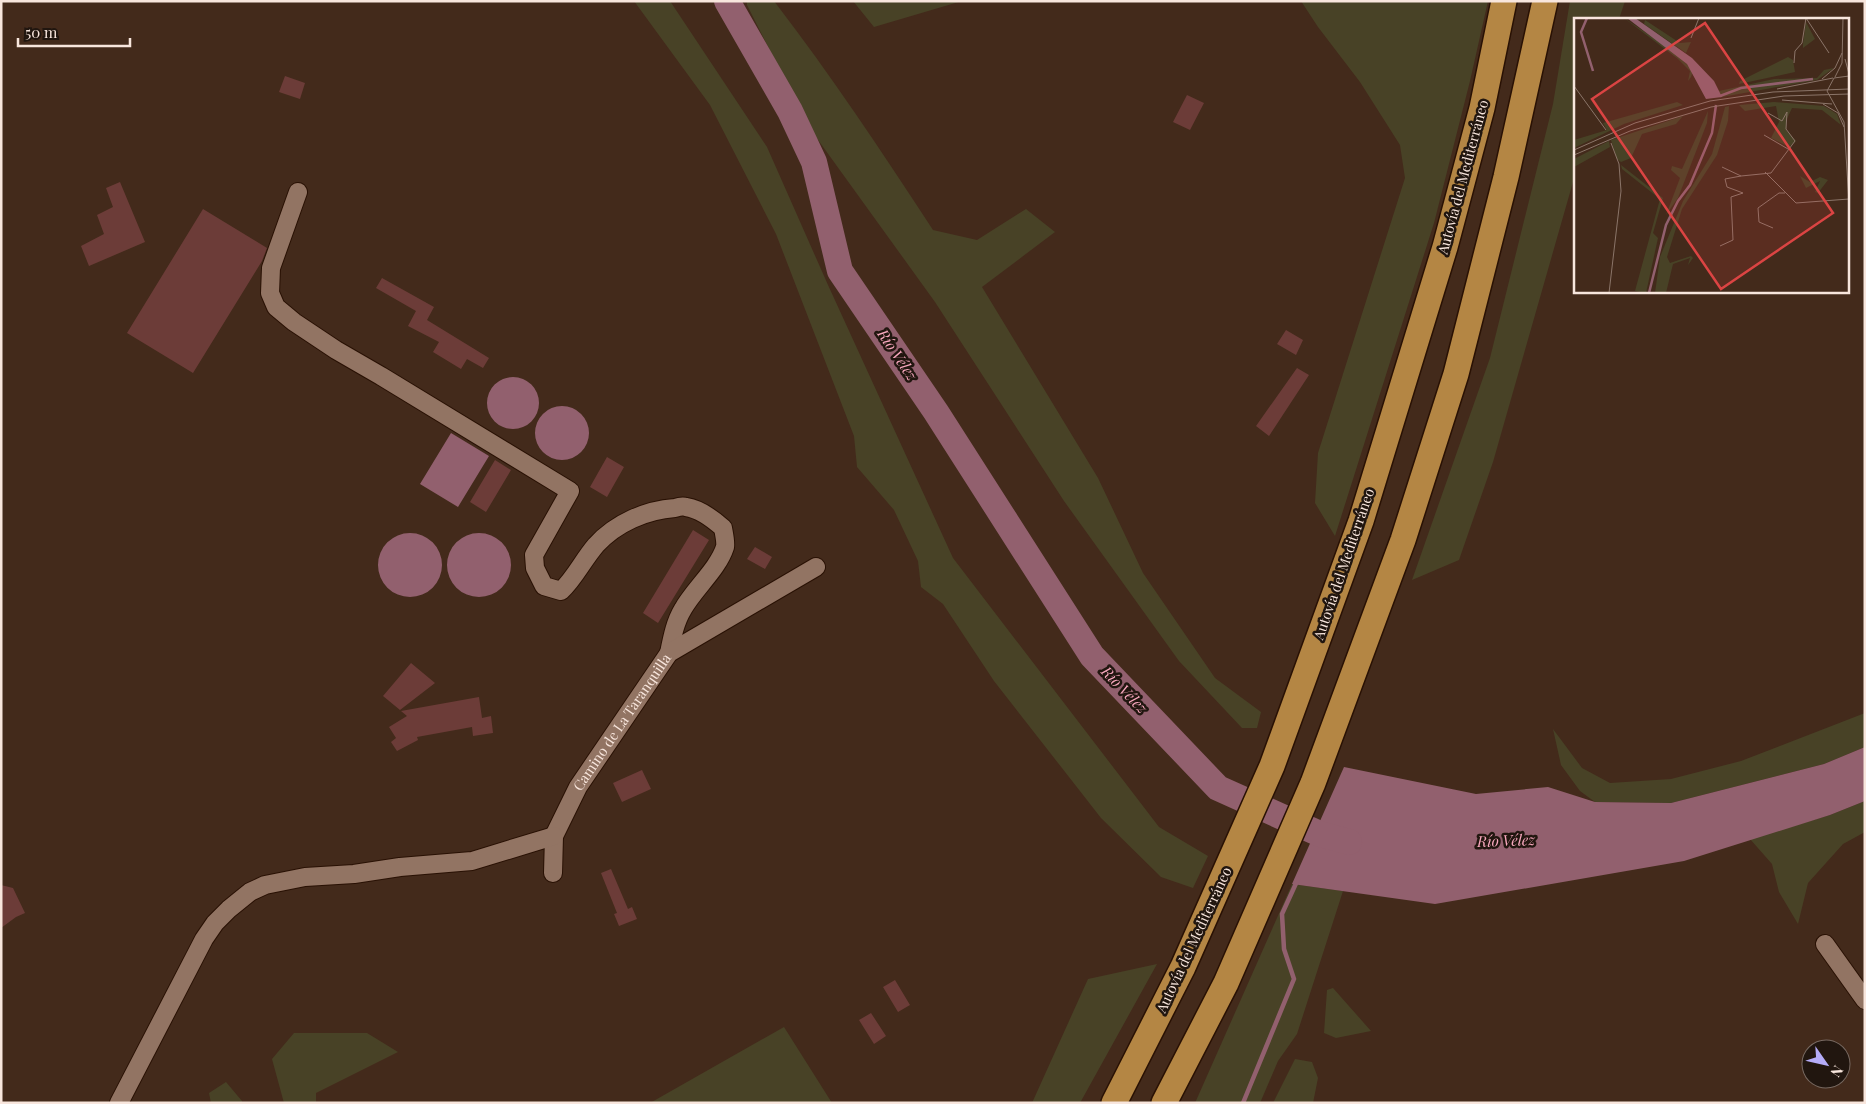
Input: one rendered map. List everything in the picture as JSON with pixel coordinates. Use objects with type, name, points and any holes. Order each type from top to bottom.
[{"type":"highway","name":"Autovía del Mediterráneo","points":[[1114,1103],[1183,967],[1272,766],[1360,521],[1445,247],[1482,108],[1504,1]]},
{"type":"highway","points":[[1173,1103],[1313,783],[1403,540],[1456,374],[1506,177],[1545,1]]},
{"type":"highway","points":[[1164,1103],[1226,983]]},
{"type":"highway","points":[[1106,1103],[1159,1015]]},
{"type":"street","points":[[298,192],[271,268],[270,293],[276,307],[294,322],[336,350],[570,491],[534,555],[535,568],[544,586],[561,592],[571,582],[597,544],[614,530],[637,516],[658,509],[686,507],[709,516],[723,528],[725,546],[716,564],[682,610],[669,653]]},
{"type":"street","name":"Camino de La Taranquilla","points":[[553,873],[554,836],[578,787],[669,653],[816,567]]},
{"type":"street","points":[[119,1103],[204,939],[215,923],[250,892],[265,885],[305,877],[354,874],[400,867],[472,861],[554,836]]},
{"type":"street","points":[[1825,944],[1865,1000]]},
{"type":"shaded area","points":[[634,1],[670,1],[767,147],[953,558],[1159,827],[1208,856],[1193,888],[1161,877],[1101,818],[994,681],[943,604],[921,587],[918,561],[894,510],[857,467],[854,436],[776,234],[710,105]]},
{"type":"shaded area","points":[[747,1],[774,1],[836,85],[933,230],[977,240],[1026,209],[1055,232],[982,287],[1098,478],[1143,573],[1215,678],[1261,712],[1257,728],[1242,728],[1179,661],[1064,501],[935,302],[808,126],[747,5]]},
{"type":"shaded area","points":[[853,1],[962,1],[874,27]]},
{"type":"shaded area","points":[[1301,1],[1488,1],[1434,223],[1335,536],[1315,503],[1318,453],[1405,178],[1400,145],[1360,82],[1318,27]]},
{"type":"shaded area","points":[[1570,1],[1625,1],[1619,18],[1574,18],[1574,178],[1493,462],[1459,560],[1412,580],[1490,358],[1553,104]]},
{"type":"shaded area","points":[[1865,713],[1865,747],[1824,764],[1671,803],[1595,802],[1580,791],[1561,765],[1553,729],[1582,768],[1610,783],[1671,779],[1741,761]]},
{"type":"shaded area","points":[[1865,801],[1865,832],[1843,844],[1808,883],[1798,924],[1779,892],[1772,864],[1750,839],[1830,815]]},
{"type":"shaded area","points":[[1292,884],[1343,891],[1297,1034],[1278,1061],[1260,1103],[1195,1103]]},
{"type":"shaded area","points":[[1157,964],[1080,1103],[1032,1103],[1088,979]]},
{"type":"shaded area","points":[[1333,988],[1371,1031],[1336,1038],[1324,1033],[1327,990]]},
{"type":"shaded area","points":[[784,1027],[832,1103],[650,1103]]},
{"type":"shaded area","points":[[294,1033],[367,1033],[398,1052],[316,1093],[316,1103],[284,1103],[272,1059]]},
{"type":"shaded area","points":[[1295,1059],[1312,1062],[1318,1078],[1313,1103],[1273,1103]]},
{"type":"shaded area","points":[[226,1082],[242,1103],[211,1103],[209,1093]]},
{"type":"water","points":[[508,377],[518,377],[532,384],[539,398],[539,408],[532,422],[518,429],[508,429],[498,425],[491,418],[487,408],[487,398],[491,388],[498,381]]},
{"type":"water","points":[[562,406],[572,408],[581,414],[587,423],[589,433],[587,443],[581,452],[572,458],[562,460],[552,458],[543,452],[537,443],[535,433],[537,423],[543,414],[552,408]]},
{"type":"water","points":[[451,433],[489,456],[458,507],[420,484]]},
{"type":"water","points":[[404,533],[416,533],[433,542],[440,553],[442,565],[440,577],[433,588],[416,597],[404,597],[392,592],[383,583],[378,571],[378,559],[383,547],[392,538]]},
{"type":"water","points":[[473,533],[485,533],[502,542],[509,553],[511,565],[509,577],[502,588],[485,597],[473,597],[461,592],[452,583],[447,571],[447,559],[452,547],[461,538]]},
{"type":"water","points":[[1865,747],[1865,801],[1830,815],[1684,861],[1435,904],[1292,884],[1344,767],[1476,794],[1548,787],[1595,802],[1671,803],[1824,764]]},
{"type":"building","points":[[285,76],[305,83],[300,99],[279,92]]},
{"type":"building","points":[[1187,95],[1204,103],[1190,130],[1173,122]]},
{"type":"building","points":[[120,182],[145,242],[89,266],[81,246],[104,234],[97,215],[113,207],[106,188]]},
{"type":"building","points":[[203,209],[267,248],[262,261],[193,373],[127,333]]},
{"type":"building","points":[[382,278],[434,307],[427,320],[489,358],[483,368],[467,359],[461,369],[433,352],[439,342],[408,326],[416,311],[376,288]]},
{"type":"building","points":[[1286,330],[1303,340],[1296,355],[1277,344]]},
{"type":"building","points":[[1297,368],[1309,375],[1269,436],[1256,426]]},
{"type":"building","points":[[607,457],[624,467],[607,497],[590,487]]},
{"type":"building","points":[[495,460],[511,470],[486,512],[470,502]]},
{"type":"building","points":[[693,530],[709,540],[658,623],[643,613]]},
{"type":"building","points":[[755,547],[772,557],[765,569],[747,559]]},
{"type":"building","points":[[411,663],[435,683],[400,710],[383,696]]},
{"type":"building","points":[[479,697],[482,718],[491,716],[493,733],[473,736],[472,727],[417,737],[418,740],[397,751],[391,742],[396,738],[389,727],[407,716],[401,711]]},
{"type":"building","points":[[642,770],[651,789],[622,802],[613,783]]},
{"type":"building","points":[[611,869],[628,909],[632,907],[637,919],[619,926],[614,914],[617,913],[601,873]]},
{"type":"building","points":[[1,885],[13,888],[25,913],[1,928]]},
{"type":"building","points":[[895,980],[910,1005],[898,1012],[883,987]]},
{"type":"building","points":[[871,1013],[886,1036],[874,1044],[859,1020]]},
{"type":"waterway","name":"Río Vélez","points":[[727,1],[790,111],[814,162],[840,271],[936,412],[1092,656],[1218,788],[1320,834],[1349,842]]},
{"type":"waterway","points":[[1243,1103],[1294,979],[1284,949],[1282,914],[1298,879]]}]
